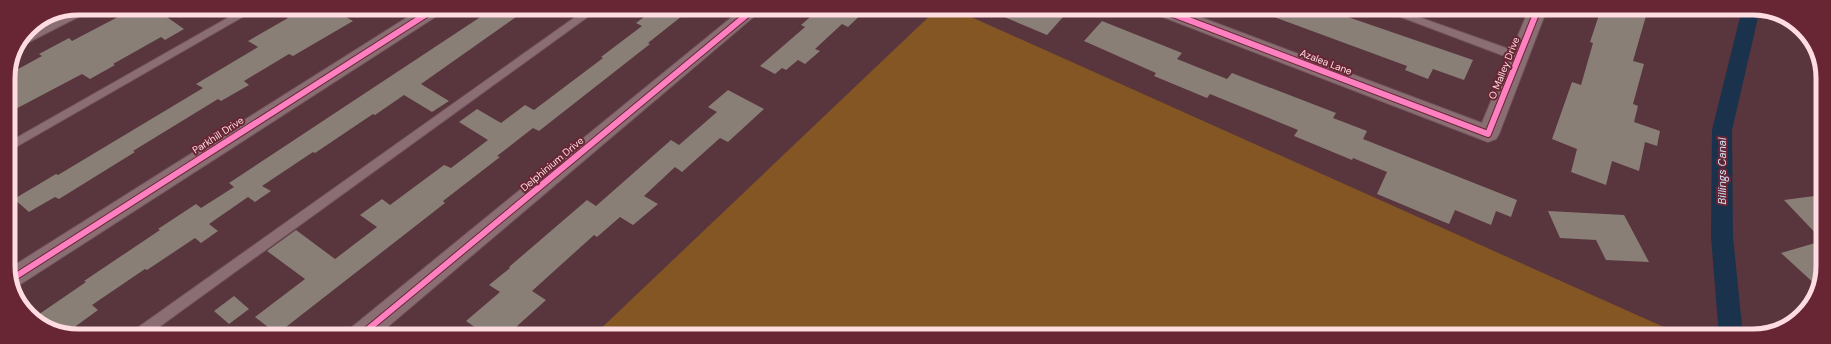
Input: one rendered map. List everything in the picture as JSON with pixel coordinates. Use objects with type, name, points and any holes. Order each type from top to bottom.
[{"type":"street","name":"Parkhill Drive","points":[[16,276],[416,15]]},
{"type":"street","name":"Delphinium Drive","points":[[374,329],[747,15]]},
{"type":"street","name":"Azalea Lane","points":[[1175,15],[1488,134]]},
{"type":"street","name":"O Malley Drive","points":[[1488,134],[1535,15]]},
{"type":"street","points":[[36,31],[64,17]]},
{"type":"lane","points":[[15,144],[241,15]]},
{"type":"lane","points":[[146,329],[585,15]]},
{"type":"lane","points":[[1402,15],[1519,57]]},
{"type":"shaded area","points":[[931,15],[967,15],[1668,329],[600,329]]},
{"type":"building","points":[[122,15],[164,15],[184,29],[165,40],[161,37],[113,64],[115,65],[90,79],[82,74],[15,109],[16,70],[42,56],[39,54],[69,38],[72,41]]},
{"type":"building","points":[[283,15],[342,15],[353,21],[293,56],[289,54],[244,81],[249,85],[221,101],[218,99],[133,151],[135,152],[59,199],[55,197],[29,212],[15,200],[15,198],[56,174],[58,175],[203,88],[196,84],[258,47],[248,41],[288,18]]},
{"type":"building","points":[[483,15],[512,15],[516,17],[421,84],[449,101],[432,112],[404,95],[262,186],[271,191],[255,202],[248,197],[209,224],[218,231],[201,243],[195,238],[147,270],[145,269],[92,305],[98,310],[73,328],[50,323],[38,315],[86,282],[84,281],[160,230],[158,229],[196,204],[201,208],[234,187],[229,183]]},
{"type":"building","points":[[647,15],[683,15],[648,43],[650,44],[539,131],[533,128],[497,156],[500,157],[443,201],[445,203],[283,329],[271,329],[255,317],[305,279],[267,251],[296,230],[335,259],[377,227],[360,215],[382,199],[390,205],[444,165],[451,168],[488,140],[459,122],[477,109],[501,123],[525,105],[534,110],[603,58],[601,57],[642,26],[636,23]]},
{"type":"building","points":[[813,15],[861,15],[848,27],[842,24],[815,49],[820,51],[805,64],[798,60],[786,70],[782,68],[775,74],[760,66],[805,27],[801,25]]},
{"type":"building","points":[[1000,15],[1065,15],[1047,35]]},
{"type":"building","points":[[1269,15],[1346,15],[1345,16],[1473,60],[1464,80],[1433,69],[1428,79],[1405,70],[1407,66]]},
{"type":"building","points":[[1599,15],[1646,15],[1633,61],[1644,64],[1633,104],[1638,106],[1634,122],[1660,131],[1657,146],[1645,142],[1639,171],[1612,161],[1606,185],[1571,172],[1577,149],[1552,139],[1572,82],[1581,85],[1593,43],[1590,42]]},
{"type":"building","points":[[1102,21],[1182,53],[1177,59],[1227,79],[1232,73],[1336,113],[1333,118],[1367,131],[1363,139],[1517,200],[1511,217],[1496,211],[1491,225],[1455,210],[1449,224],[1377,194],[1387,172],[1353,158],[1352,160],[1294,136],[1298,130],[1210,94],[1207,98],[1154,76],[1156,73],[1084,41]]},
{"type":"building","points":[[728,90],[764,109],[728,142],[720,138],[682,172],[675,167],[644,196],[658,204],[633,225],[620,217],[597,237],[594,235],[532,291],[546,300],[514,329],[477,329],[466,321],[500,292],[489,285],[510,268],[509,267],[587,200],[596,206],[671,140],[679,145],[717,112],[708,107]]},
{"type":"building","points":[[1816,196],[1816,234],[1784,200]]},
{"type":"building","points":[[1548,211],[1624,215],[1649,262],[1606,260],[1596,240],[1560,238]]},
{"type":"building","points":[[1816,243],[1816,266],[1814,283],[1781,253]]},
{"type":"building","points":[[234,296],[249,309],[229,324],[214,311]]},
{"type":"waterway","name":"Billings Canal","points":[[1730,329],[1722,237],[1722,130],[1750,15]]},
{"type":"cycle path","points":[[16,276],[425,15]]},
{"type":"cycle path","points":[[368,329],[747,15]]},
{"type":"cycle path","points":[[1175,15],[1488,134],[1536,15]]}]
